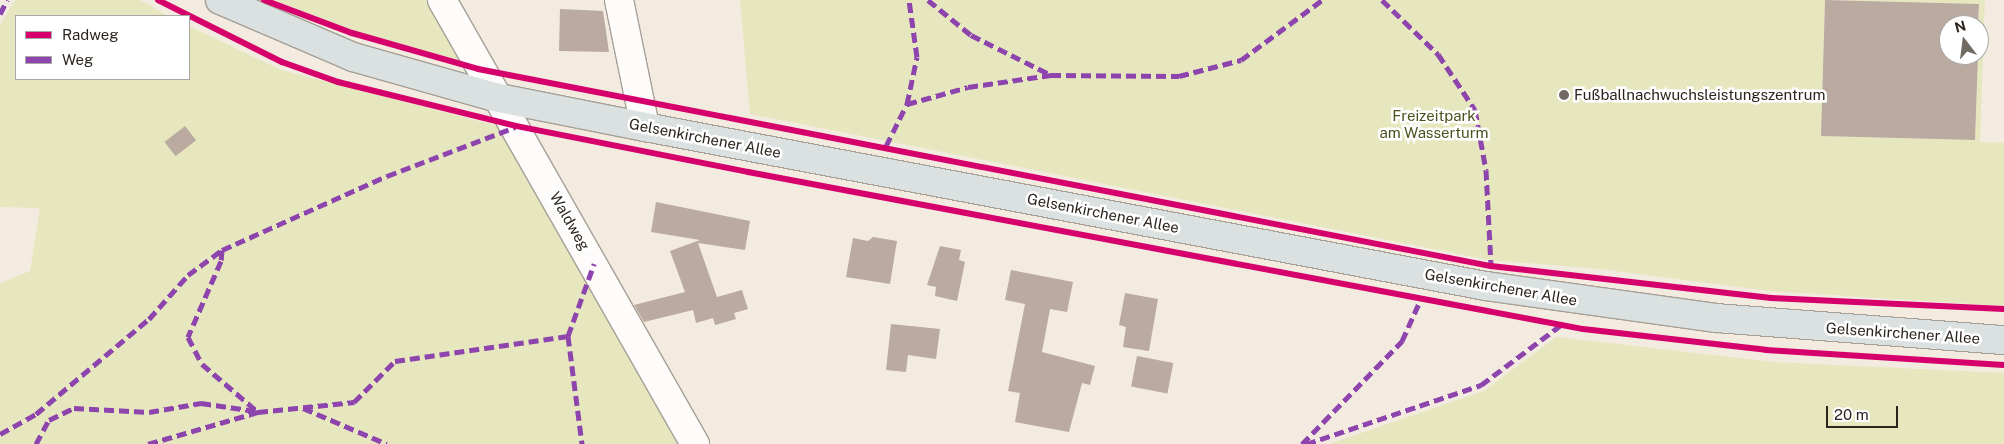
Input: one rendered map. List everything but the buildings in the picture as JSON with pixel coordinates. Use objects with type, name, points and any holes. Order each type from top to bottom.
[{"type":"main road","name":"Gelsenkirchener Allee","points":[[220,0],[353,58],[494,96],[645,126],[1553,296],[1716,318],[2004,340]]},
{"type":"street","name":"Waldweg","points":[[442,0],[494,96],[521,135],[695,444]]},
{"type":"street","points":[[619,0],[645,126]]},
{"type":"green space","points":[[15,0],[140,0],[166,15],[15,15],[15,80],[190,80],[190,26],[281,70],[509,129],[688,444],[0,444],[0,283],[30,271],[40,208],[0,207],[0,25]]},
{"type":"green space","points":[[274,0],[432,0],[465,62],[351,30]]},
{"type":"green space","name":"Freizeitpark am Wasserturm","points":[[740,0],[1825,0],[1821,136],[1975,140],[1977,65],[1983,65],[1980,142],[2004,143],[2004,306],[1769,291],[1600,269],[1489,260],[750,114]]},
{"type":"green space","points":[[1826,0],[1985,0],[1984,15],[1979,15],[1979,4]]},
{"type":"green space","points":[[1556,337],[1775,362],[2004,373],[2004,444],[1329,444],[1484,391]]},
{"type":"marked path","points":[[0,14],[7,0]]},
{"type":"marked path","points":[[886,146],[907,104],[917,57],[909,0]]},
{"type":"marked path","points":[[928,0],[971,35],[1051,75],[1179,76],[1241,60],[1322,0]]},
{"type":"marked path","points":[[1382,0],[1438,54],[1475,110],[1486,170],[1491,266]]},
{"type":"marked path","points":[[907,104],[968,87],[1051,75]]},
{"type":"marked path","points":[[0,434],[36,414],[149,319],[188,275],[222,250],[387,176],[515,127]]},
{"type":"marked path","points":[[222,250],[221,261],[188,337],[202,364],[258,412]]},
{"type":"marked path","points":[[148,444],[258,412],[354,402],[395,361],[568,336],[594,264]]},
{"type":"marked path","points":[[1302,444],[1402,341],[1420,301]]},
{"type":"marked path","points":[[1306,444],[1481,385],[1561,325]]},
{"type":"marked path","points":[[568,336],[582,444]]},
{"type":"marked path","points":[[36,444],[49,420],[74,408],[149,412],[201,403],[255,411]]},
{"type":"marked path","points":[[303,408],[387,444]]},
{"type":"cycle path","points":[[158,0],[188,15]]},
{"type":"cycle path","points":[[264,0],[352,33],[478,69],[1491,266],[1771,298],[2004,309]]},
{"type":"cycle path","points":[[190,16],[282,62],[338,82],[516,126],[748,172],[1583,329],[1766,350],[2004,365]]},
{"type":"place","name":"Fußballnachwuchsleistungszentrum","points":[[1564,95]]}]
